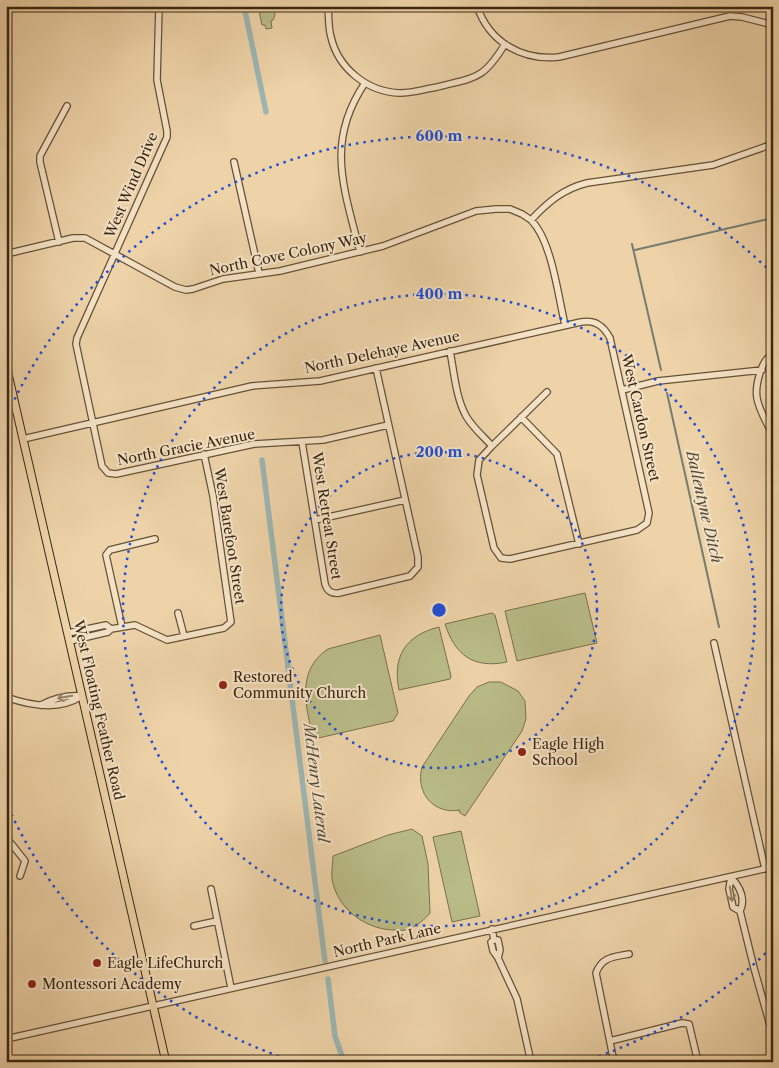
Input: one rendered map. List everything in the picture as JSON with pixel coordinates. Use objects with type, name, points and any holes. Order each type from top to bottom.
[{"type":"main road","name":"West Floating Feather Road","points":[[6,365],[9,385],[70,641],[166,1062]]},
{"type":"street","name":"West Wind Drive","points":[[108,472],[102,466],[76,344],[77,338],[167,138],[157,80],[159,6]]},
{"type":"street","points":[[328,6],[330,31],[335,49],[349,70],[365,83],[388,92],[407,93],[470,79],[490,67],[505,44]]},
{"type":"street","points":[[477,6],[486,26],[505,44],[527,55],[552,58],[730,16],[742,17],[773,26]]},
{"type":"street","points":[[360,252],[344,187],[341,144],[350,108],[365,83]]},
{"type":"street","points":[[59,242],[40,156],[67,106]]},
{"type":"street","points":[[565,325],[544,238],[531,220],[555,197],[574,187],[587,183],[713,165],[773,144]]},
{"type":"street","points":[[234,162],[259,273]]},
{"type":"street","name":"North Cove Colony Way","points":[[6,254],[73,238],[85,238],[180,290],[192,290],[223,279],[280,271],[360,252],[388,244],[482,210],[510,210],[522,214],[531,220]]},
{"type":"street","name":"North Delehaye Avenue","points":[[23,439],[252,386],[320,381],[565,325],[591,321],[598,323]]},
{"type":"street","name":"West Cardon Street","points":[[579,544],[638,530],[647,523],[649,513],[610,338],[605,329],[598,323]]},
{"type":"street","points":[[450,351],[461,403],[466,415],[473,426],[492,446]]},
{"type":"street","points":[[773,355],[766,358],[757,399],[773,436]]},
{"type":"street","points":[[315,520],[405,500],[376,368]]},
{"type":"street","points":[[622,390],[658,381],[762,370]]},
{"type":"street","points":[[521,417],[558,454],[579,544],[510,560],[501,558],[494,548],[477,475],[479,460],[521,417],[548,392]]},
{"type":"street","name":"North Gracie Avenue","points":[[108,472],[116,474],[254,444],[323,440],[388,425]]},
{"type":"street","name":"West Retreat Street","points":[[302,442],[325,584],[331,592],[339,593],[406,578],[416,570],[418,557],[405,500]]},
{"type":"street","name":"West Barefoot Street","points":[[184,636],[224,628],[230,622],[213,496],[204,454]]},
{"type":"street","points":[[122,627],[106,555],[107,552],[155,539]]},
{"type":"street","points":[[70,641],[108,632],[110,629],[135,625],[168,640],[184,636],[178,613]]},
{"type":"street","points":[[68,633],[106,626],[110,629]]},
{"type":"street","points":[[714,643],[765,869]]},
{"type":"street","points":[[6,697],[24,703],[53,707],[73,702],[82,696]]},
{"type":"street","points":[[773,700],[771,710],[773,718]]},
{"type":"street","points":[[6,837],[25,861],[20,876]]},
{"type":"street","name":"North Park Lane","points":[[6,1039],[492,929],[773,868]]},
{"type":"street","points":[[731,877],[729,889],[733,907],[740,911]]},
{"type":"street","points":[[731,877],[739,886],[743,904],[740,911],[773,1036]]},
{"type":"street","points":[[211,889],[232,988]]},
{"type":"street","points":[[194,926],[217,921]]},
{"type":"street","points":[[492,929],[494,940],[491,942],[494,951],[518,999],[531,1062]]},
{"type":"street","points":[[614,1062],[596,978],[598,968],[606,959],[628,954]]},
{"type":"street","points":[[610,1041],[682,1023],[689,1024],[698,1062]]},
{"type":"green space","points":[[258,6],[273,6],[275,15],[271,21],[272,28],[266,29],[265,25],[262,25]]},
{"type":"green space","points":[[585,593],[597,643],[517,661],[505,611]]},
{"type":"green space","points":[[492,613],[495,615],[507,662],[484,663],[467,657],[454,644],[445,624]]},
{"type":"green space","points":[[439,627],[451,676],[450,679],[399,690],[398,667],[404,649],[418,635]]},
{"type":"green space","points":[[380,635],[398,713],[393,721],[314,739],[306,702],[307,678],[311,667],[328,649]]},
{"type":"green space","points":[[489,682],[501,682],[518,691],[525,701],[526,719],[522,731],[465,816],[459,812],[460,810],[442,809],[429,800],[421,785],[422,767],[469,696],[477,687]]},
{"type":"green space","points":[[412,829],[422,836],[428,864],[430,913],[418,924],[406,930],[375,927],[356,916],[340,900],[332,879],[333,856],[388,835]]},
{"type":"green space","points":[[461,831],[480,916],[452,922],[433,837]]},
{"type":"waterway","name":"McHenry Lateral","points":[[244,6],[266,112]]},
{"type":"waterway","points":[[635,250],[773,218]]},
{"type":"waterway","name":"Ballentyne Ditch","points":[[632,244],[661,370]]},
{"type":"waterway","name":"Ballentyne Ditch","points":[[667,393],[719,627]]},
{"type":"waterway","name":"McHenry Lateral","points":[[262,460],[325,961]]},
{"type":"waterway","name":"McHenry Lateral","points":[[328,979],[335,1036],[344,1062]]},
{"type":"place","name":"Restored Community Church","points":[[223,685]]},
{"type":"place","name":"Eagle High School","points":[[522,752]]},
{"type":"place","name":"Eagle LifeChurch","points":[[97,963]]},
{"type":"place","name":"Montessori Academy","points":[[32,984]]}]
